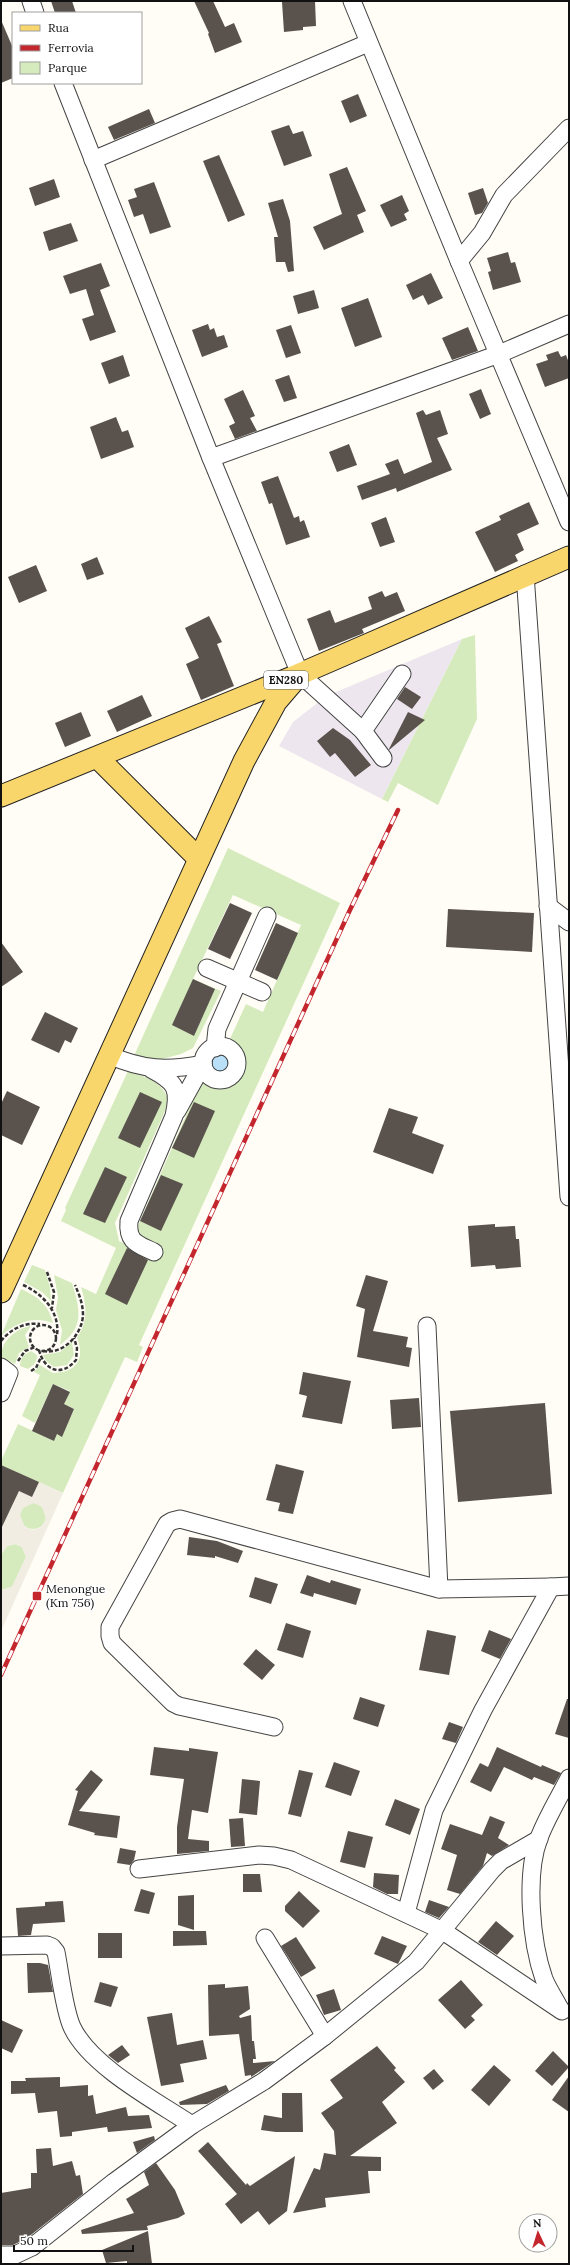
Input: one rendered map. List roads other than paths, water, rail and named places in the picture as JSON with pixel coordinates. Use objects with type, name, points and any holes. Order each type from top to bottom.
[{"type":"main road","name":"EN280","points":[[1,796],[98,758],[300,674],[525,574],[569,557]]},
{"type":"main road","points":[[1,1292],[244,761],[276,702],[300,674]]},
{"type":"main road","points":[[98,758],[199,859]]},
{"type":"street","points":[[31,1],[35,12]]},
{"type":"street","points":[[352,1],[368,43],[569,522]]},
{"type":"street","points":[[93,160],[368,43]]},
{"type":"street","points":[[63,84],[211,458],[300,674],[363,731],[383,758]]},
{"type":"street","points":[[459,261],[482,234],[504,195],[569,128]]},
{"type":"street","points":[[211,458],[499,354],[569,324]]},
{"type":"street","points":[[525,574],[569,1197]]},
{"type":"street","points":[[363,731],[402,674]]},
{"type":"street","points":[[548,906],[569,922]]},
{"type":"street","points":[[214,1048],[217,1029],[267,916]]},
{"type":"street","points":[[207,968],[262,992]]},
{"type":"street","points":[[154,1252],[133,1241],[129,1235],[129,1221],[174,1116],[203,1064],[206,1054],[214,1048],[226,1047],[234,1054],[237,1065],[235,1070],[228,1078],[216,1080],[207,1074],[203,1064]]},
{"type":"street","points":[[109,1055],[130,1064],[151,1069],[167,1077],[175,1086],[177,1099],[174,1116]]},
{"type":"street","points":[[151,1069],[183,1068],[203,1064]]},
{"type":"street","points":[[427,1326],[439,1589]]},
{"type":"street","points":[[1,1367],[9,1372],[1,1393]]},
{"type":"street","points":[[274,1727],[179,1706],[173,1703],[112,1643],[110,1627],[167,1524],[172,1520],[180,1519],[439,1589],[569,1586]]},
{"type":"street","points":[[406,1913],[434,1810],[483,1710],[551,1587]]},
{"type":"street","points":[[565,2016],[545,1981],[535,1947],[531,1911],[533,1871],[539,1839],[569,1778]]},
{"type":"street","points":[[1,2255],[15,2254],[32,2247],[114,2182],[192,2125],[264,2081],[325,2036],[406,1970],[442,1931],[492,1870],[502,1861],[539,1839]]},
{"type":"street","points":[[139,1869],[259,1855],[274,1856],[291,1860],[442,1931],[565,2016]]},
{"type":"street","points":[[265,1938],[325,2036]]},
{"type":"street","points":[[1,1946],[47,1945],[52,1947],[56,1952],[70,2021],[75,2033],[105,2067],[192,2125]]},
{"type":"water","points":[[217,1055],[223,1055],[228,1060],[226,1069],[223,1071],[217,1071],[212,1066],[212,1060]]},
{"type":"railway","points":[[1,1675],[349,912],[398,810]]},
{"type":"place","name":"Menongue (Km 756)","points":[[37,1596]]}]
